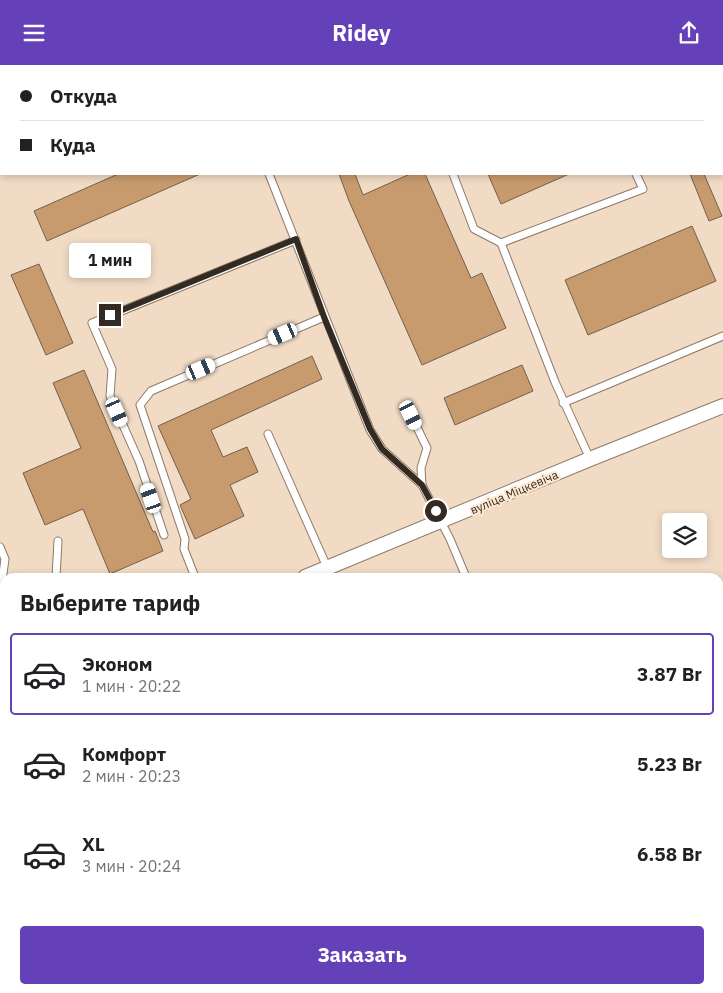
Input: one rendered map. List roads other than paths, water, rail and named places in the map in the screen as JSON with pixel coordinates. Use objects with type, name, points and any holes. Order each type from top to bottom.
[{"type":"street","name":"вуліца Міцкевіча","points":[[314,573],[723,406]]},
{"type":"lane","points":[[269,175],[296,239],[324,317],[370,429],[382,449],[422,485],[442,522],[464,573]]},
{"type":"lane","points":[[453,175],[474,229],[501,243],[563,403],[590,459]]},
{"type":"lane","points":[[501,243],[643,189],[636,175]]},
{"type":"lane","points":[[164,535],[139,461],[110,395],[112,369],[92,323],[296,239]]},
{"type":"lane","points":[[194,573],[184,549],[185,539],[140,405],[152,391],[324,317]]},
{"type":"lane","points":[[563,403],[723,336]]},
{"type":"lane","points":[[411,415],[427,448],[421,468],[422,485]]},
{"type":"lane","points":[[268,434],[327,567]]},
{"type":"lane","points":[[56,573],[58,541]]},
{"type":"lane","points":[[0,547],[5,559],[3,573]]}]
